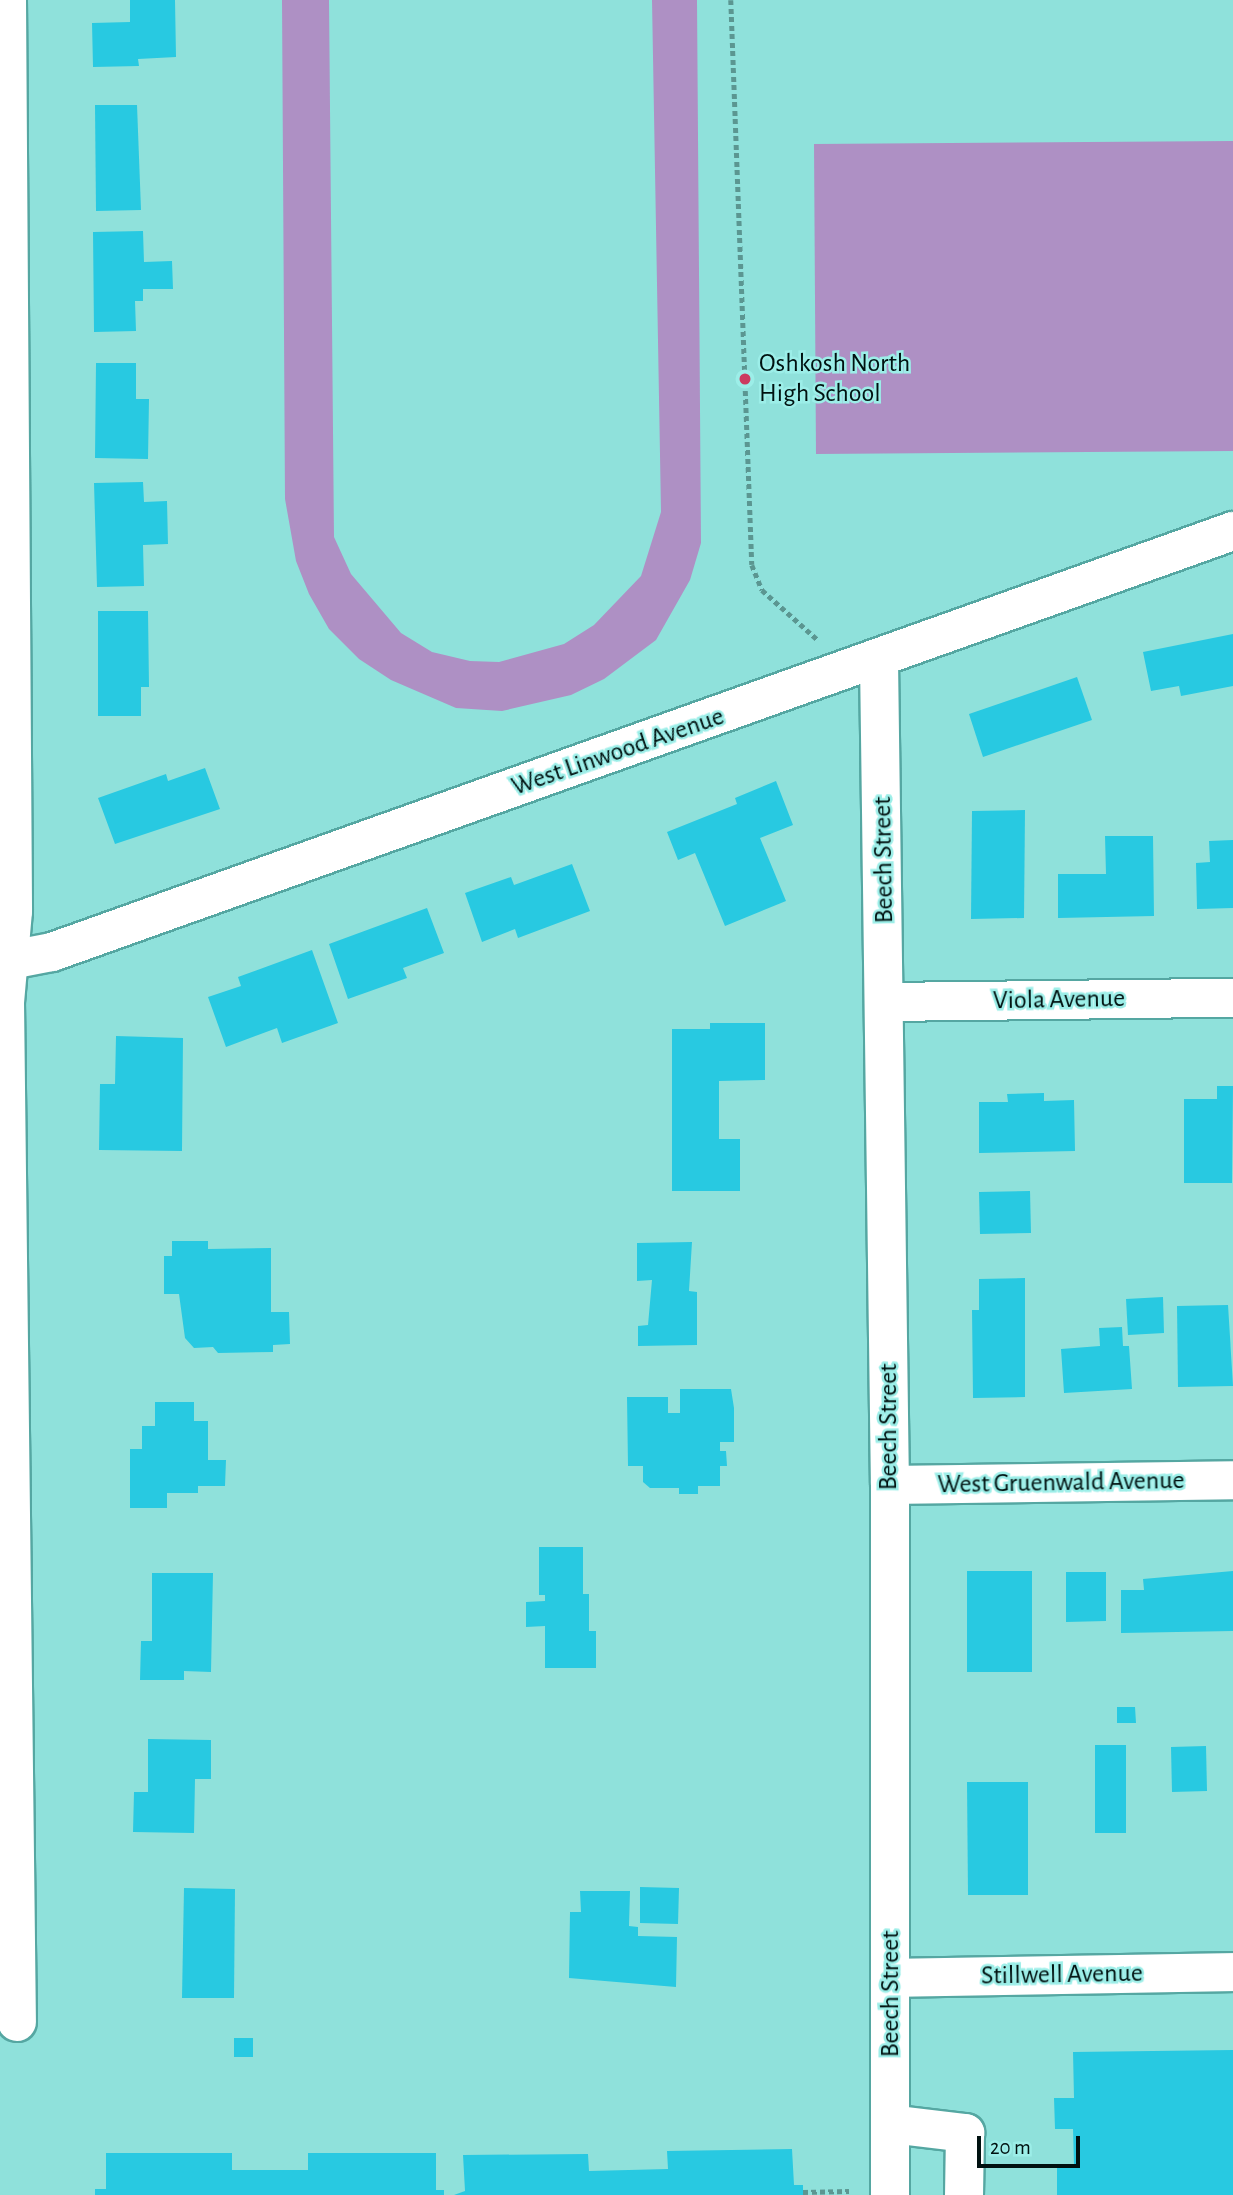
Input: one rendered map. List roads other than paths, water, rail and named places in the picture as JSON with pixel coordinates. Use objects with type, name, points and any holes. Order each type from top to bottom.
[{"type":"street","points":[[7,0],[4,183],[13,911],[3,962],[17,2022]]},
{"type":"street","name":"West Linwood Avenue","points":[[3,962],[52,952],[879,660],[1233,531]]},
{"type":"street","name":"Beech Street","points":[[879,660],[886,1002],[890,1485],[890,2195]]},
{"type":"street","name":"Viola Avenue","points":[[886,1002],[1233,998]]},
{"type":"street","name":"West Gruenwald Avenue","points":[[890,1485],[1233,1480]]},
{"type":"street","name":"Stillwell Avenue","points":[[891,1978],[1233,1972]]},
{"type":"street","points":[[890,2124],[965,2133],[964,2195]]},
{"type":"place","name":"Oshkosh North High School","points":[[745,379]]}]
